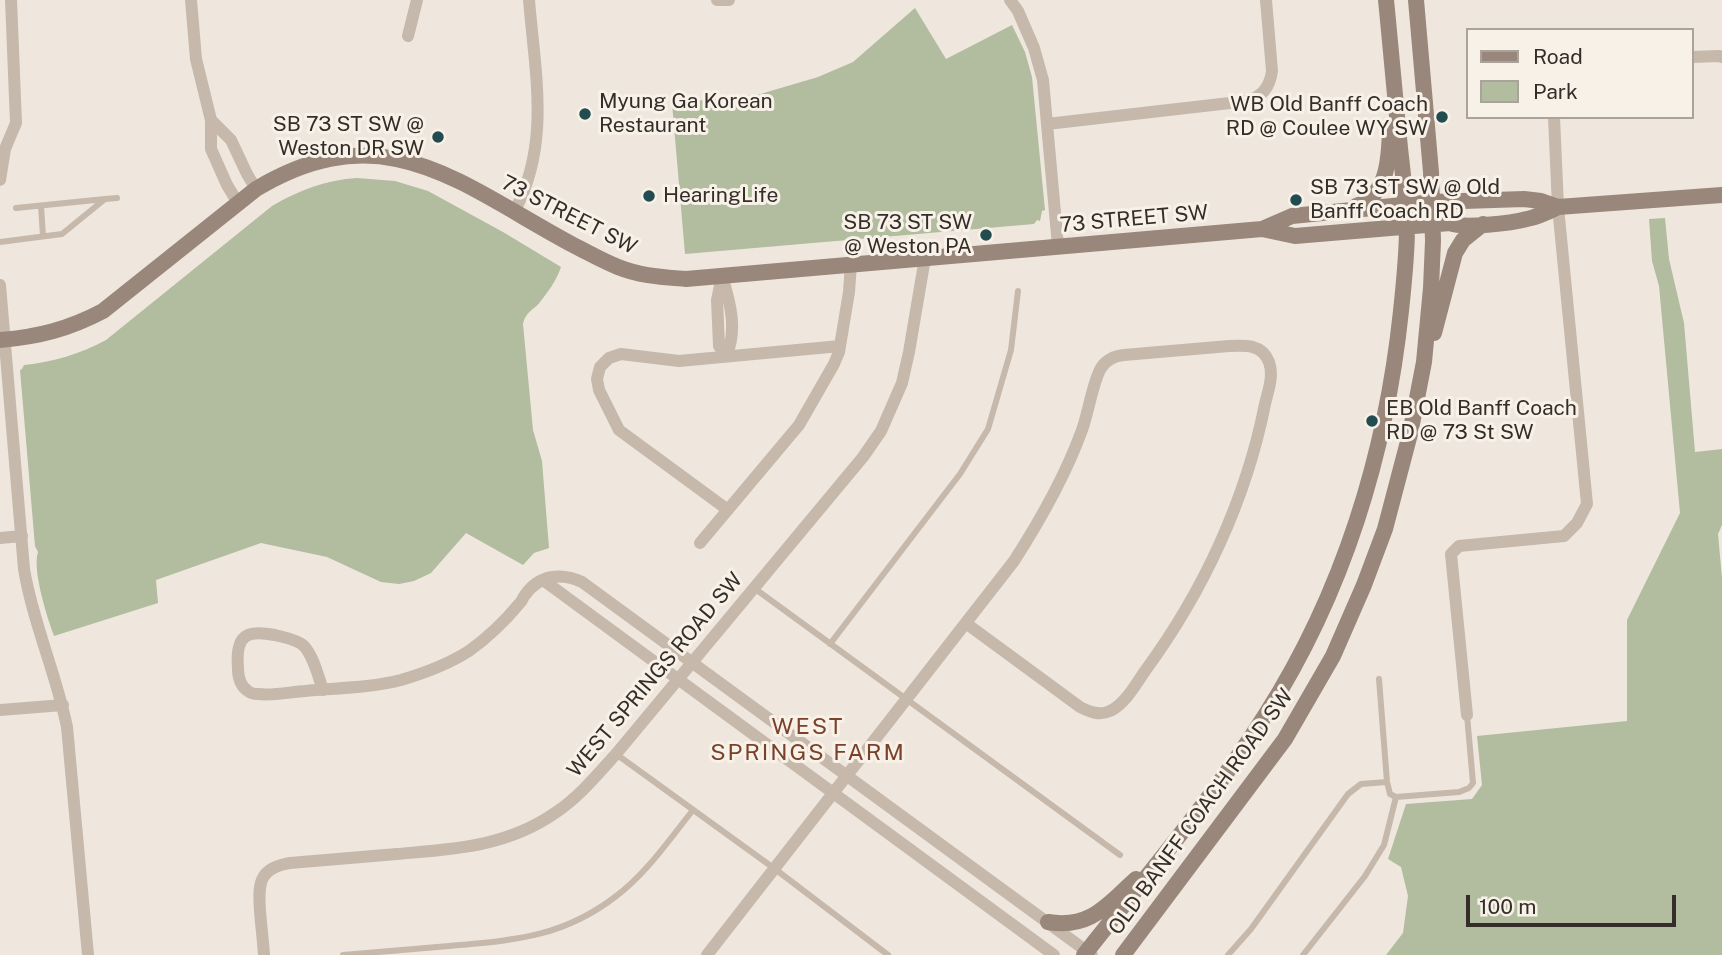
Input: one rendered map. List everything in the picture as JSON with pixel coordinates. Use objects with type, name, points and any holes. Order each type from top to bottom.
[{"type":"main road","name":"OLD BANFF COACH ROAD SW","points":[[1088,954],[1215,788],[1266,715],[1292,672],[1340,568],[1367,489],[1380,442],[1397,351],[1407,227],[1387,0]]},
{"type":"main road","name":"OLD BANFF COACH ROAD SW","points":[[1123,955],[1285,739],[1333,656],[1385,528],[1419,393],[1431,288],[1433,202],[1416,0]]},
{"type":"main road","points":[[1344,210],[1363,204],[1373,196],[1385,175],[1389,150],[1392,68]]},
{"type":"main road","name":"73 STREET SW","points":[[2,340],[61,330],[103,311],[257,190],[300,167],[341,156],[394,158],[446,174],[620,268],[649,276],[676,278],[1262,229],[1295,236],[1450,223],[1456,226],[1483,224],[1525,220],[1558,207]]},
{"type":"main road","points":[[1558,207],[1722,195]]},
{"type":"main road","name":"73 STREET SW","points":[[1262,229],[1292,215],[1433,202],[1524,199],[1558,207]]},
{"type":"main road","points":[[1419,393],[1452,261],[1463,240],[1483,224]]},
{"type":"main road","points":[[1048,922],[1068,924],[1081,922],[1094,915],[1171,846]]},
{"type":"street","points":[[0,180],[2,143],[16,123],[11,0]]},
{"type":"street","points":[[191,0],[196,59],[211,120],[211,149],[238,203]]},
{"type":"street","points":[[408,36],[416,0]]},
{"type":"street","points":[[514,212],[532,169],[538,132],[529,0]]},
{"type":"street","points":[[716,0],[729,0]]},
{"type":"street","points":[[1010,0],[1039,63],[1043,80],[1058,246]]},
{"type":"street","points":[[1047,124],[1255,99],[1270,84],[1272,71],[1266,0]]},
{"type":"street","points":[[1694,57],[1722,57]]},
{"type":"street","points":[[1467,715],[1451,554],[1459,546],[1564,536],[1577,523],[1587,504],[1558,207],[1554,119]]},
{"type":"street","points":[[211,120],[231,140],[257,190]]},
{"type":"street","name":"WEST SPRINGS ROAD SW","points":[[264,955],[258,891],[261,879],[274,867],[290,863],[486,844],[509,837],[553,814],[585,789],[863,457],[881,430],[898,392],[905,368],[925,258]]},
{"type":"street","points":[[700,543],[799,425],[834,364],[840,346],[851,264]]},
{"type":"street","points":[[722,276],[730,299],[732,343],[726,356]]},
{"type":"street","points":[[0,285],[2,340],[24,569],[31,605],[63,705],[88,955]]},
{"type":"street","points":[[713,953],[1014,561],[1051,500],[1082,429],[1099,372],[1108,360],[1124,355],[1237,345],[1253,346],[1263,353],[1270,365],[1271,377],[1253,457],[1226,529],[1178,622],[1132,690],[1115,708],[1108,712],[1094,713],[1080,707],[967,624]]},
{"type":"street","points":[[728,510],[619,430],[599,390],[598,372],[605,361],[621,354],[679,361],[840,346]]},
{"type":"street","points":[[0,538],[22,536]]},
{"type":"street","points":[[323,690],[308,652],[299,642],[262,632],[245,637],[239,643],[239,681],[246,690],[259,695],[323,690],[392,682],[448,663],[489,635],[534,585],[551,577],[568,576],[582,582],[1088,954]]},
{"type":"street","points":[[543,580],[1054,955]]},
{"type":"street","points":[[0,710],[63,705]]},
{"type":"lane","points":[[16,208],[117,198]]},
{"type":"lane","points":[[0,242],[62,234],[105,200]]},
{"type":"lane","points":[[41,206],[43,236]]},
{"type":"lane","points":[[830,644],[960,474],[988,429],[1012,351],[1018,291]]},
{"type":"lane","points":[[754,588],[1120,855]]},
{"type":"lane","points":[[1379,679],[1387,782],[1390,794],[1396,797],[1459,792],[1469,788],[1473,783],[1467,715]]},
{"type":"lane","points":[[616,754],[888,955]]},
{"type":"lane","points":[[1228,955],[1251,929],[1348,794],[1361,784],[1387,782]]},
{"type":"lane","points":[[1303,955],[1365,876],[1384,845],[1396,797]]},
{"type":"lane","points":[[343,955],[503,941],[544,934],[565,927],[591,915],[630,885],[693,810]]},
{"type":"green space","points":[[915,8],[946,59],[1012,25],[1025,52],[1032,77],[1045,210],[1042,211],[1040,221],[1037,220],[1034,224],[685,254],[672,103],[757,95],[818,77],[853,62]]},
{"type":"green space","points":[[357,178],[395,181],[428,191],[561,267],[550,289],[528,313],[523,324],[533,430],[542,461],[549,548],[534,553],[523,565],[466,533],[431,573],[399,584],[381,582],[327,557],[261,543],[156,580],[158,603],[54,636],[41,594],[37,570],[38,552],[35,546],[20,370],[24,365],[66,357],[106,340],[272,206],[313,187]]},
{"type":"green space","points":[[1665,218],[1669,259],[1684,323],[1695,452],[1722,449],[1722,525],[1718,534],[1722,578],[1722,955],[1386,955],[1403,933],[1408,896],[1401,867],[1388,859],[1406,804],[1472,799],[1482,785],[1477,736],[1627,721],[1627,620],[1680,513],[1659,286],[1652,261],[1649,219]]},
{"type":"place","name":"Myung Ga Korean Restaurant","points":[[585,114]]},
{"type":"place","name":"WB Old Banff Coach RD @ Coulee WY SW","points":[[1442,117]]},
{"type":"place","name":"SB 73 ST SW @ Weston DR SW","points":[[438,137]]},
{"type":"place","name":"HearingLife","points":[[649,196]]},
{"type":"place","name":"SB 73 ST SW @ Old Banff Coach RD","points":[[1296,200]]},
{"type":"place","name":"SB 73 ST SW @ Weston PA","points":[[986,235]]},
{"type":"place","name":"EB Old Banff Coach RD @ 73 St SW","points":[[1372,421]]},
{"type":"district","name":"WEST SPRINGS FARM","points":[[808,740]]}]
